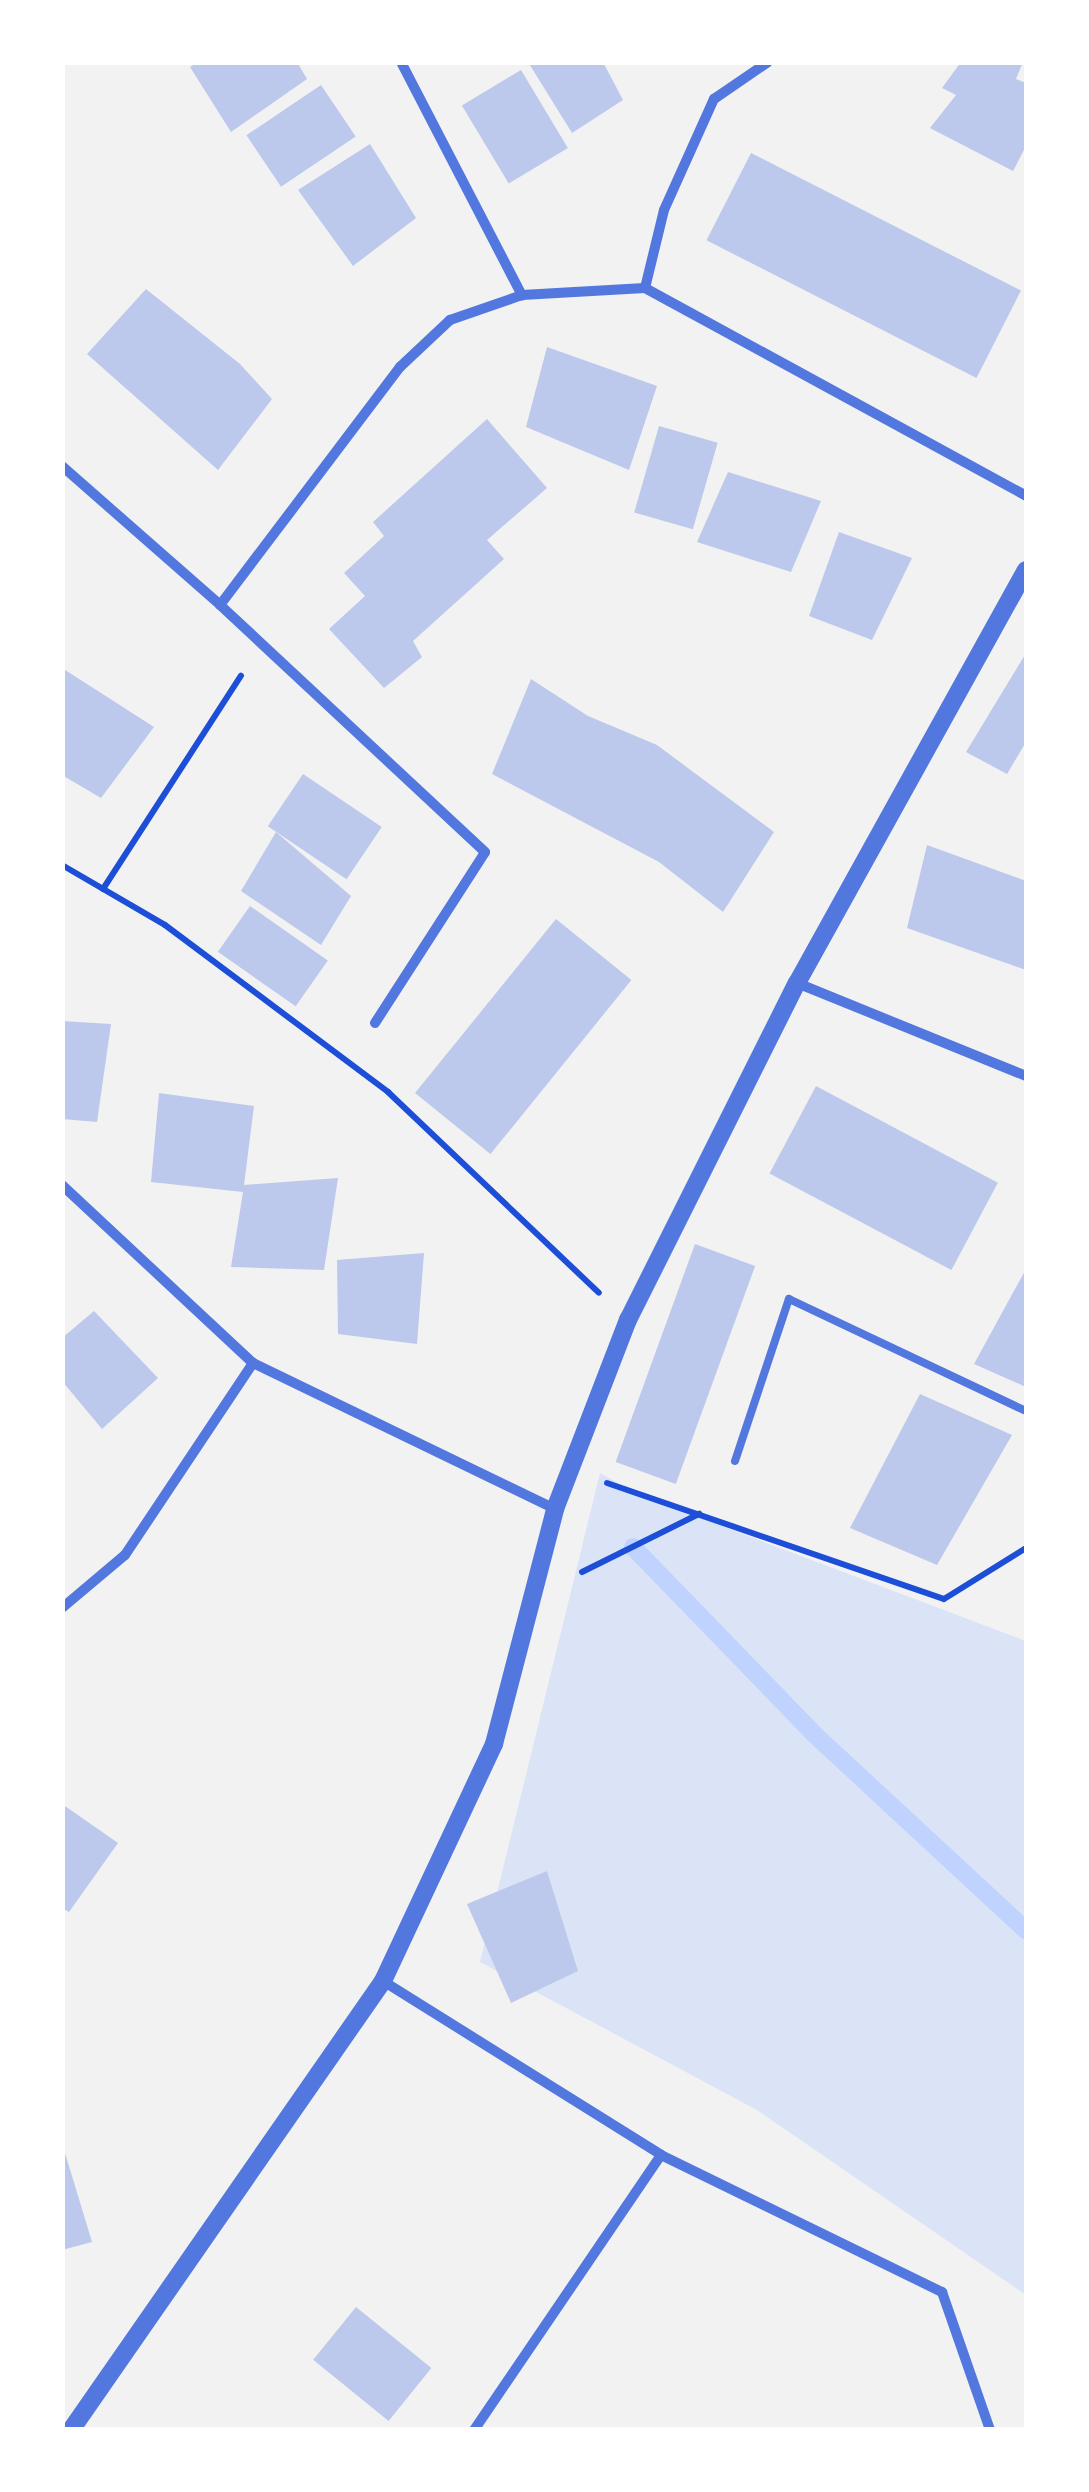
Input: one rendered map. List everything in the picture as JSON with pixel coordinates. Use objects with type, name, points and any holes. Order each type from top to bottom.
[{"type":"street","points":[[400,62],[522,295]]},
{"type":"street","points":[[645,288],[664,210],[714,99],[768,62]]},
{"type":"street","points":[[220,605],[400,366],[450,320],[522,295],[645,288],[1026,496]]},
{"type":"street","points":[[62,466],[220,605],[485,852],[376,1022]]},
{"type":"street","points":[[71,2430],[383,1982],[494,1744],[555,1510],[628,1320],[798,983],[1026,570]]},
{"type":"street","points":[[798,983],[1026,1076]]},
{"type":"street","points":[[62,1185],[253,1363],[555,1510]]},
{"type":"street","points":[[62,1608],[125,1555],[253,1363]]},
{"type":"street","points":[[383,1982],[661,2154],[942,2292],[990,2430]]},
{"type":"street","points":[[474,2430],[661,2154]]},
{"type":"lane","points":[[734,1461],[789,1300],[1026,1412]]},
{"type":"path","points":[[103,889],[262,644]]},
{"type":"path","points":[[62,864],[165,925],[388,1092],[628,1320]]},
{"type":"path","points":[[570,1471],[944,1599],[1026,1548]]},
{"type":"path","points":[[532,1598],[700,1514]]},
{"type":"shaded area","points":[[600,1473],[640,1495],[1026,1641],[1026,2295],[757,2110],[480,1962]]},
{"type":"building","points":[[197,62],[297,62],[307,79],[231,132],[190,67]]},
{"type":"building","points":[[528,62],[603,62],[623,100],[572,133]]},
{"type":"building","points":[[961,62],[1023,62],[1016,79],[1026,83],[1026,146],[1013,171],[930,128],[956,95],[942,88]]},
{"type":"building","points":[[521,70],[568,148],[509,184],[462,106]]},
{"type":"building","points":[[321,85],[356,136],[281,187],[246,135]]},
{"type":"building","points":[[370,144],[416,218],[353,266],[298,190]]},
{"type":"building","points":[[751,153],[1021,291],[976,378],[707,240]]},
{"type":"building","points":[[146,289],[240,364],[272,399],[218,470],[87,354]]},
{"type":"building","points":[[547,347],[657,386],[629,470],[526,427]]},
{"type":"building","points":[[487,419],[547,488],[487,540],[504,559],[413,641],[422,657],[384,688],[329,629],[365,596],[344,573],[384,536],[373,522]]},
{"type":"building","points":[[659,426],[718,443],[693,529],[634,513]]},
{"type":"building","points":[[728,472],[821,501],[791,572],[697,542]]},
{"type":"building","points":[[839,532],[912,558],[872,640],[809,616]]},
{"type":"building","points":[[1026,653],[1026,742],[1007,774],[966,752]]},
{"type":"building","points":[[62,668],[154,727],[101,798],[62,775]]},
{"type":"building","points":[[531,679],[588,716],[657,745],[774,832],[723,912],[659,862],[492,774]]},
{"type":"building","points":[[303,774],[382,827],[347,879],[268,826]]},
{"type":"building","points":[[276,832],[351,896],[321,945],[241,891]]},
{"type":"building","points":[[927,845],[1026,881],[1026,970],[907,928]]},
{"type":"building","points":[[250,906],[328,960],[296,1006],[218,952]]},
{"type":"building","points":[[556,919],[631,980],[490,1154],[415,1093]]},
{"type":"building","points":[[62,1021],[111,1024],[97,1122],[62,1119]]},
{"type":"building","points":[[816,1086],[998,1183],[951,1270],[770,1173]]},
{"type":"building","points":[[159,1093],[254,1106],[244,1185],[338,1178],[324,1270],[231,1267],[243,1192],[151,1182]]},
{"type":"building","points":[[695,1244],[755,1266],[676,1484],[616,1462]]},
{"type":"building","points":[[424,1253],[417,1344],[338,1334],[337,1260]]},
{"type":"building","points":[[1026,1269],[1026,1387],[974,1364]]},
{"type":"building","points":[[94,1311],[158,1378],[102,1429],[62,1381],[62,1338]]},
{"type":"building","points":[[920,1394],[1012,1435],[937,1565],[850,1528]]},
{"type":"building","points":[[62,1804],[118,1843],[69,1912],[62,1908]]},
{"type":"building","points":[[547,1871],[578,1971],[511,2003],[467,1904]]},
{"type":"building","points":[[62,2143],[92,2242],[62,2250]]},
{"type":"building","points":[[356,2307],[431,2368],[389,2421],[313,2360]]},
{"type":"waterway","points":[[633,1547],[814,1734],[1026,1930]]}]
